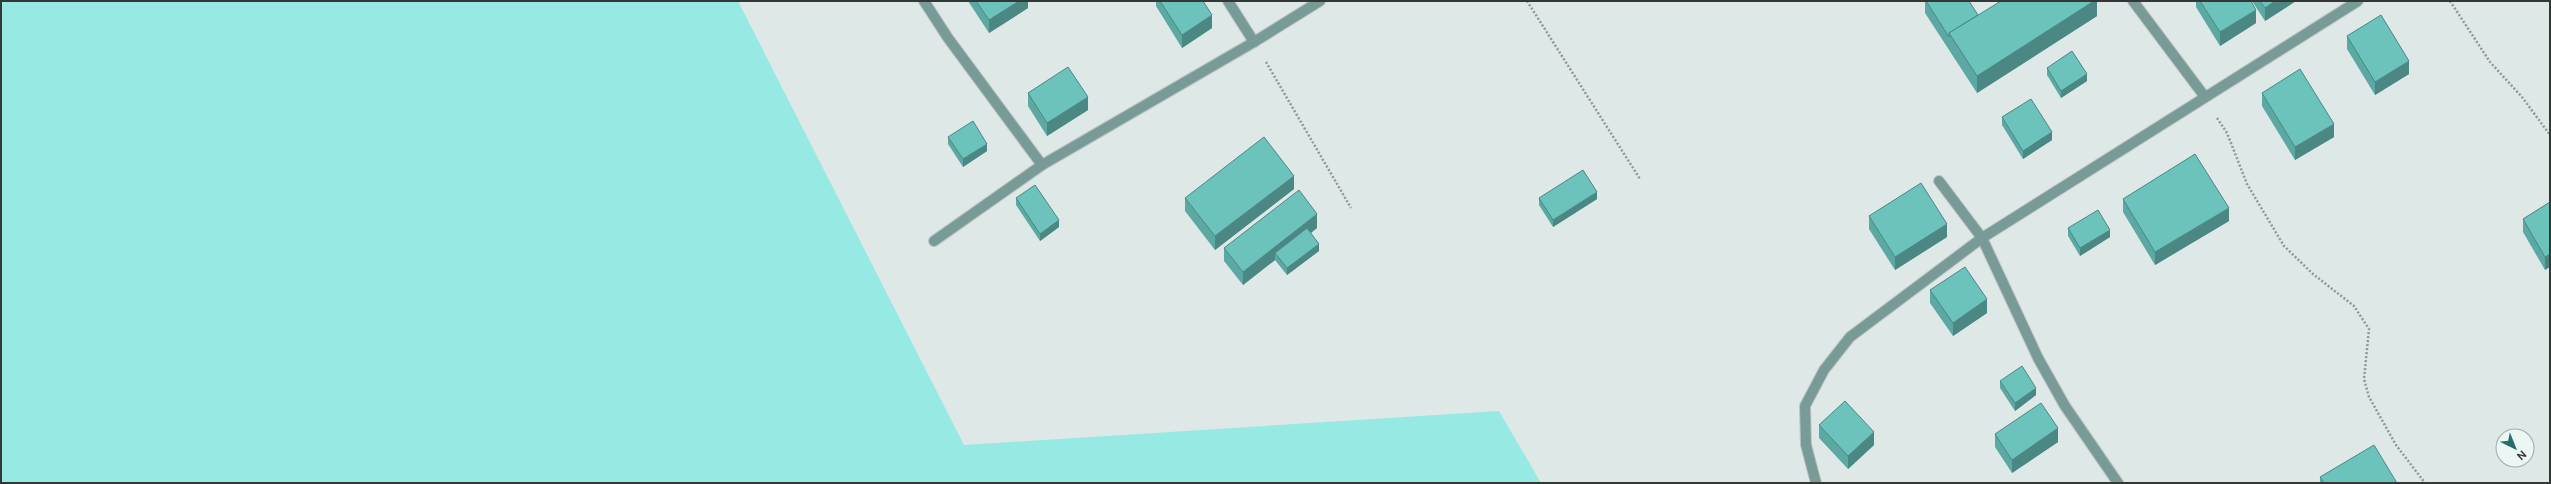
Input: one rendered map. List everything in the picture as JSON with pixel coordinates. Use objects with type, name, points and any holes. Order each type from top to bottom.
[{"type":"street","points":[[924,1],[948,38],[1042,165]]},
{"type":"street","points":[[1228,1],[1254,42]]},
{"type":"street","points":[[934,241],[1042,165],[1254,42],[1320,1]]},
{"type":"street","points":[[2133,1],[2205,97]]},
{"type":"street","points":[[1816,483],[1806,445],[1805,406],[1824,370],[1850,337],[1982,238],[2358,1]]},
{"type":"street","points":[[1939,181],[1982,238],[2038,358],[2065,406],[2118,483]]},
{"type":"path","points":[[1527,1],[1640,179]]},
{"type":"path","points":[[2450,1],[2490,62],[2522,97],[2550,135]]},
{"type":"path","points":[[1254,42],[1351,208]]},
{"type":"path","points":[[2205,97],[2227,133],[2247,184],[2284,246],[2313,274],[2354,306],[2369,329],[2364,379],[2369,397],[2396,445],[2425,483]]},
{"type":"shaded area","points":[[1,1],[738,1],[964,445],[1499,411],[1541,483],[1,483]]},
{"type":"building","points":[[976,1],[1019,1],[989,20]]},
{"type":"building","points":[[1160,1],[1203,1],[1212,15],[1182,35]]},
{"type":"building","points":[[1926,1],[1969,1],[1978,15],[1949,33],[1949,37]]},
{"type":"building","points":[[2001,1],[2094,1],[1977,76],[1949,33]]},
{"type":"building","points":[[2200,1],[2251,1],[2256,10],[2220,32]]},
{"type":"building","points":[[2260,1],[2275,1],[2265,8]]},
{"type":"building","points":[[2381,15],[2409,61],[2375,82],[2347,36]]},
{"type":"building","points":[[2072,51],[2087,74],[2061,91],[2047,68]]},
{"type":"building","points":[[1068,67],[1088,97],[1047,123],[1028,93]]},
{"type":"building","points":[[2300,69],[2334,124],[2295,147],[2262,93]]},
{"type":"building","points":[[2031,99],[2052,132],[2023,151],[2002,117]]},
{"type":"building","points":[[973,121],[987,144],[963,159],[948,137]]},
{"type":"building","points":[[1264,137],[1294,176],[1215,236],[1185,198]]},
{"type":"building","points":[[2195,154],[2229,208],[2155,252],[2123,199]]},
{"type":"building","points":[[1583,170],[1597,192],[1553,220],[1539,198]]},
{"type":"building","points":[[1921,183],[1947,224],[1895,257],[1869,216]]},
{"type":"building","points":[[1035,185],[1059,220],[1040,234],[1016,198]]},
{"type":"building","points":[[1299,190],[1317,214],[1243,272],[1224,248]]},
{"type":"building","points":[[2550,202],[2550,254],[2545,257],[2523,219]]},
{"type":"building","points":[[2098,210],[2110,230],[2080,248],[2068,228]]},
{"type":"building","points":[[1307,228],[1319,244],[1287,268],[1275,253]]},
{"type":"building","points":[[1965,267],[1987,299],[1953,323],[1930,290]]},
{"type":"building","points":[[2022,366],[2036,388],[2015,403],[2000,381]]},
{"type":"building","points":[[1845,401],[1874,432],[1848,456],[1819,425]]},
{"type":"building","points":[[2041,403],[2058,428],[2012,460],[1995,434]]},
{"type":"building","points":[[2374,445],[2397,483],[2324,483],[2320,477]]}]
